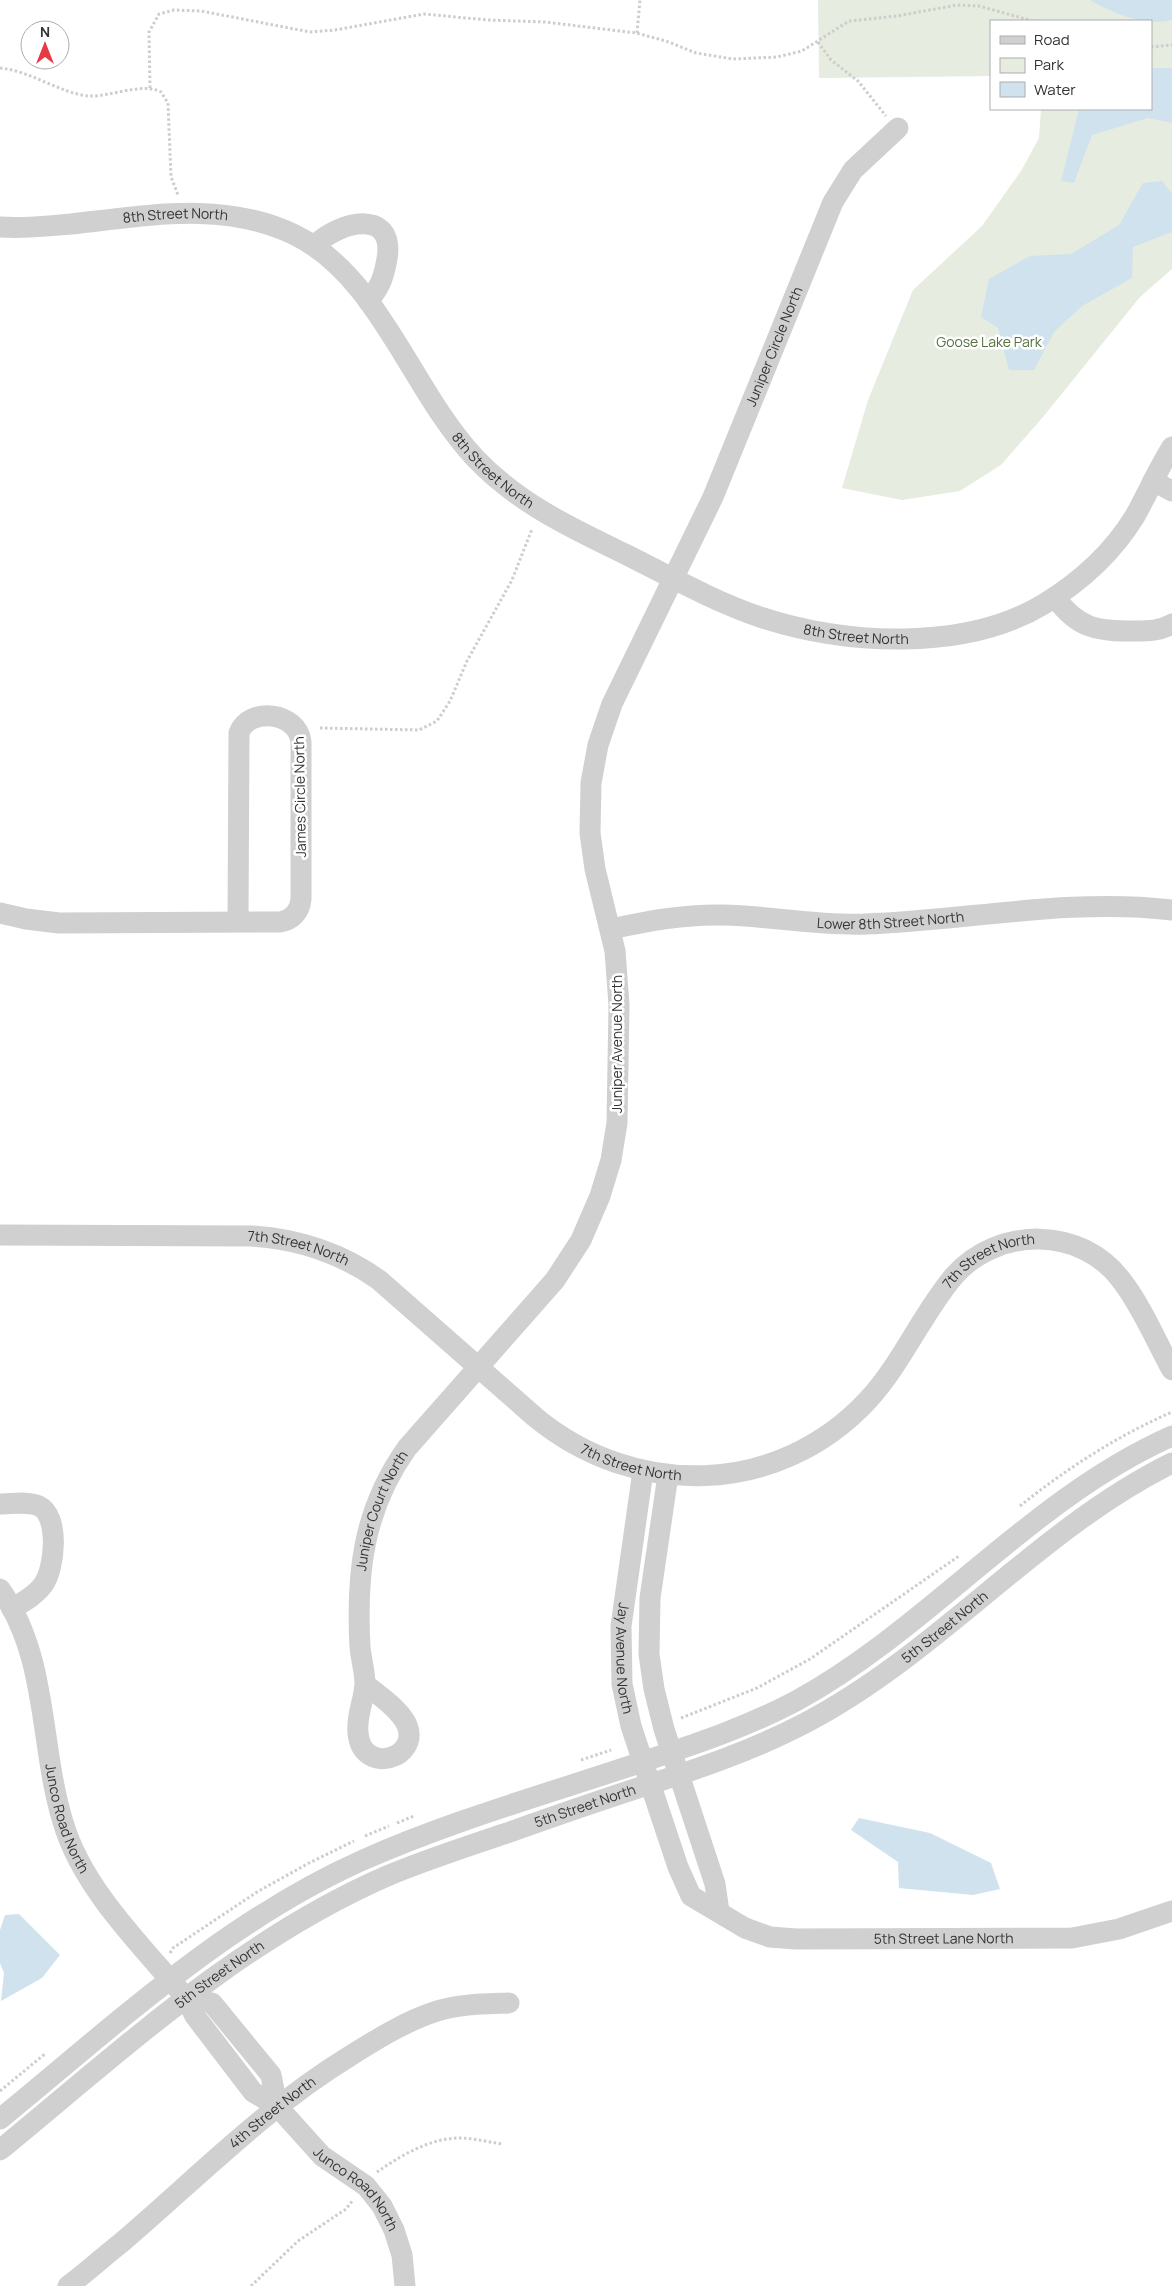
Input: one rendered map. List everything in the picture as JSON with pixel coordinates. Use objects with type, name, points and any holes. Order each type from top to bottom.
[{"type":"street","name":"Juniper Circle North","points":[[673,578],[713,497],[832,202],[853,170],[898,128]]},
{"type":"street","name":"8th Street North","points":[[0,227],[32,228],[170,214],[216,213],[263,222],[294,235],[314,246],[348,276],[368,301],[444,421],[465,447],[493,475],[524,500],[549,516],[734,607],[767,619],[815,631],[875,638],[926,637],[968,632],[1022,615],[1055,597],[1091,569],[1115,544],[1132,521],[1172,447]]},
{"type":"street","points":[[314,246],[330,233],[359,224],[369,224],[381,229],[388,241],[388,253],[381,285],[368,301]]},
{"type":"street","points":[[1153,481],[1172,491]]},
{"type":"street","name":"Juniper Avenue North","points":[[479,1367],[560,1272],[586,1231],[603,1187],[614,1142],[618,1108],[619,991],[611,929],[597,879],[591,846],[590,808],[593,771],[602,732],[612,704],[673,578]]},
{"type":"street","points":[[1055,597],[1072,618],[1098,630],[1158,630],[1172,624]]},
{"type":"street","name":"James Circle North","points":[[0,913],[58,923],[283,922],[294,915],[300,905],[301,739],[294,725],[283,718],[250,719],[243,724],[239,733],[238,922]]},
{"type":"street","name":"Lower 8th Street North","points":[[611,929],[666,918],[710,914],[749,916],[819,924],[863,924],[1076,906],[1118,906],[1172,910]]},
{"type":"street","name":"7th Street North","points":[[0,1235],[246,1235],[300,1242],[345,1259],[379,1280],[535,1417],[565,1439],[604,1459],[643,1471],[668,1475],[715,1475],[748,1469],[789,1456],[826,1436],[857,1411],[875,1392],[961,1269],[986,1251],[1020,1240],[1041,1238],[1070,1244],[1091,1253],[1108,1265],[1123,1281],[1172,1370]]},
{"type":"street","name":"Juniper Court North","points":[[365,1684],[360,1646],[360,1584],[363,1551],[373,1512],[388,1477],[407,1448],[479,1367]]},
{"type":"street","name":"5th Street North","points":[[0,2119],[170,1979],[272,1908],[362,1861],[434,1832],[671,1752],[763,1717],[792,1703],[846,1671],[1063,1501],[1112,1468],[1172,1436]]},
{"type":"street","name":"5th Street North","points":[[0,2150],[186,1998],[234,1962],[282,1931],[374,1882],[441,1855],[756,1747],[812,1720],[898,1663],[1070,1526],[1121,1491],[1172,1463]]},
{"type":"street","name":"Jay Avenue North","points":[[643,1471],[623,1601],[620,1647],[622,1684],[627,1710],[651,1784]]},
{"type":"street","name":"Jay Avenue North","points":[[668,1475],[648,1624],[649,1654],[654,1689],[678,1775]]},
{"type":"street","points":[[0,1504],[35,1505],[46,1512],[52,1523],[52,1560],[47,1578],[38,1591],[12,1609]]},
{"type":"street","name":"Junco Road North","points":[[0,1589],[24,1634],[34,1662],[56,1795],[70,1843],[94,1887],[186,1998],[195,2016],[253,2092],[277,2106],[322,2156],[366,2186],[382,2206],[394,2230],[402,2255],[405,2286]]},
{"type":"street","points":[[678,1775],[716,1884],[719,1912]]},
{"type":"street","name":"5th Street Lane North","points":[[651,1784],[691,1896],[745,1928],[770,1937],[787,1939],[1072,1938],[1108,1932],[1172,1911]]},
{"type":"street","name":"4th Street North","points":[[68,2286],[136,2230],[277,2106],[313,2079],[367,2045],[411,2021],[438,2011],[463,2005],[509,2003]]},
{"type":"path","points":[[637,33],[640,0]]},
{"type":"path","points":[[150,88],[149,31],[156,17],[168,11],[202,11],[293,30],[319,32],[431,14],[495,20],[545,22],[637,33],[666,41],[696,53],[724,59],[777,57],[802,51],[849,21],[897,16],[957,5],[979,6],[1028,20]]},
{"type":"path","points":[[818,42],[831,60],[858,81],[872,100],[898,128]]},
{"type":"path","points":[[1152,47],[1172,45]]},
{"type":"path","points":[[0,68],[31,75],[84,95],[150,88],[161,92],[167,99],[172,177],[178,198]]},
{"type":"path","points":[[320,728],[415,730],[428,727],[437,720],[445,710],[467,661],[505,593],[532,529]]},
{"type":"path","points":[[1019,1507],[1097,1451],[1172,1412]]},
{"type":"path","points":[[678,1719],[757,1688],[802,1664],[932,1576],[963,1552]]},
{"type":"path","points":[[376,2173],[399,2156],[445,2140],[459,2138],[502,2144]]},
{"type":"path","points":[[250,2286],[305,2236],[346,2208],[354,2200]]},
{"type":"green space","name":"Goose Lake Park","points":[[818,0],[1172,0],[1172,269],[1140,297],[1043,417],[1001,465],[960,491],[902,500],[842,488],[868,400],[913,290],[982,226],[1021,171],[1039,138],[1041,110],[1152,110],[1152,20],[990,20],[990,76],[819,78]]},
{"type":"water","points":[[1090,0],[1172,0],[1172,20],[1152,22],[1152,20],[1130,18],[1108,10]]},
{"type":"water","points":[[1152,68],[1172,68],[1172,123],[1148,118],[1092,135],[1074,183],[1061,181],[1079,110],[1152,110]]},
{"type":"water","points":[[1162,181],[1172,194],[1172,232],[1133,247],[1132,278],[1082,306],[1054,332],[1034,370],[1009,370],[998,328],[981,317],[989,279],[1030,256],[1071,254],[1119,225],[1143,183]]},
{"type":"water","points":[[859,1818],[930,1833],[991,1863],[1000,1889],[973,1895],[899,1888],[898,1862],[851,1830]]},
{"type":"water","points":[[19,1914],[60,1955],[42,1978],[1,2001],[4,1973],[0,1963],[0,1930],[5,1915]]}]
